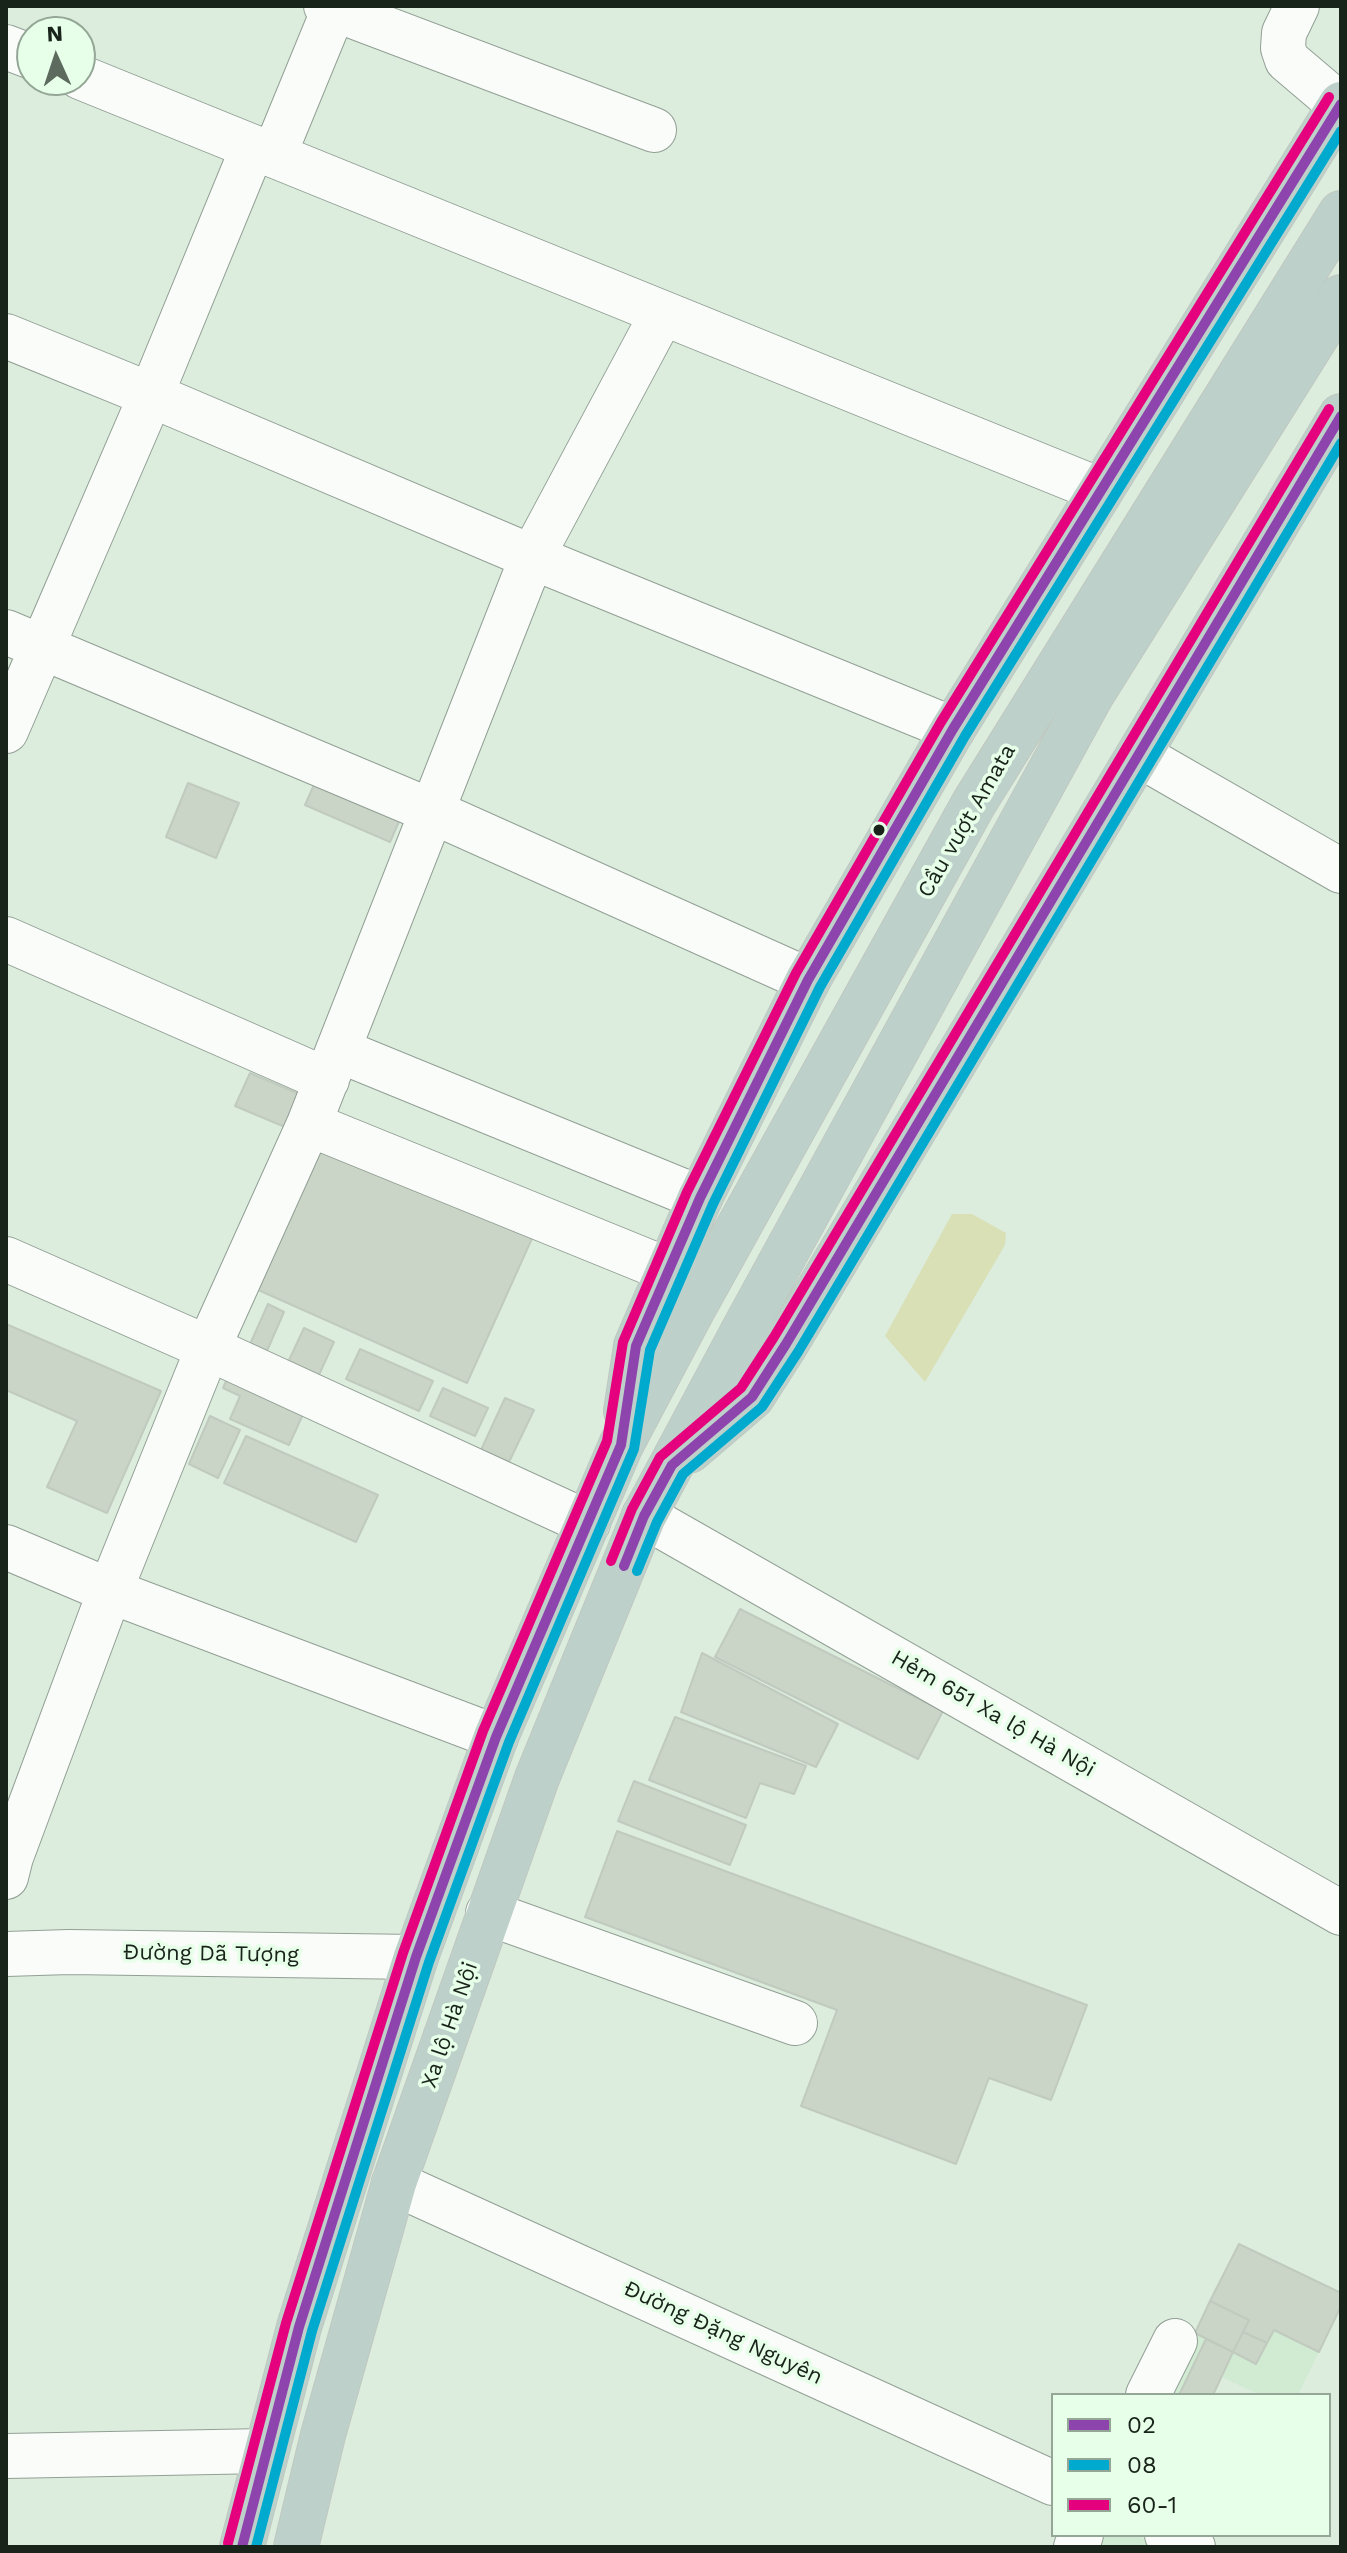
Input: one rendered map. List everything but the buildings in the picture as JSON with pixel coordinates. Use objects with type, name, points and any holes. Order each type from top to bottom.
[{"type":"highway","points":[[242,2547],[299,2327],[416,1957],[496,1737],[621,1445],[636,1346],[700,1198],[808,980],[953,729],[1340,105]]},
{"type":"highway","name":"Cầu vượt Amata","points":[[621,1445],[693,1309],[974,803],[1341,213]]},
{"type":"highway","points":[[672,1465],[1092,694],[1341,297]]},
{"type":"highway","points":[[672,1465],[752,1397],[1341,416]]},
{"type":"highway","name":"Xa lộ Hà Nội","points":[[296,2547],[323,2435],[394,2183],[537,1778],[644,1516],[672,1465]]},
{"type":"street","points":[[1297,6],[1284,33],[1283,48],[1287,60],[1340,105]]},
{"type":"street","points":[[6,731],[24,639],[151,395],[330,7],[654,130]]},
{"type":"street","points":[[96,83],[1100,490]]},
{"type":"street","points":[[8,1863],[110,1591],[208,1348],[309,1124],[532,557],[662,314]]},
{"type":"street","points":[[6,336],[532,557],[953,729]]},
{"type":"street","points":[[24,639],[431,811],[808,980]]},
{"type":"street","points":[[1139,755],[1341,871]]},
{"type":"street","points":[[6,939],[332,1065],[700,1198]]},
{"type":"street","points":[[309,1124],[668,1270]]},
{"type":"street","points":[[6,1259],[588,1523]]},
{"type":"street","name":"Hẻm 651 Xa lộ Hà Nội","points":[[644,1516],[1341,1913]]},
{"type":"street","points":[[6,1547],[110,1591],[496,1737]]},
{"type":"street","points":[[488,1913],[795,2023]]},
{"type":"street","name":"Đường Dã Tượng","points":[[6,1954],[69,1952],[416,1957]]},
{"type":"street","name":"Đường Đặng Nguyên","points":[[394,2183],[1051,2482]]},
{"type":"street","points":[[1149,2393],[1175,2341]]},
{"type":"street","points":[[6,2456],[265,2451]]},
{"type":"street","points":[[1171,2537],[1193,2547]]},
{"type":"shaded area","points":[[952,1214],[972,1214],[1006,1233],[1005,1245],[925,1382],[885,1336]]},
{"type":"shaded area","points":[[1239,2244],[1341,2293],[1341,2306],[1299,2393],[1256,2393],[1222,2377],[1214,2393],[1166,2393]]},
{"type":"shaded area","points":[[1096,2537],[1139,2537],[1161,2547],[1091,2547]]},
{"type":"transit line","name":"60-1","points":[[228,2543],[286,2323],[403,1953],[483,1731],[607,1441],[623,1342],[687,1192],[796,973],[941,722],[1329,97]]},
{"type":"transit line","name":"02","points":[[242,2547],[299,2327],[416,1957],[496,1737],[621,1445],[636,1346],[700,1198],[808,980],[953,729],[1341,104]]},
{"type":"transit line","name":"08","points":[[256,2547],[312,2331],[429,1962],[509,1742],[634,1449],[650,1350],[713,1204],[820,987],[965,736],[1341,131]]},
{"type":"transit line","name":"60-1","points":[[611,1561],[632,1509],[660,1457],[741,1388],[774,1337],[1329,409]]},
{"type":"transit line","name":"02","points":[[624,1566],[644,1516],[672,1465],[752,1397],[786,1344],[1341,416]]},
{"type":"transit line","name":"08","points":[[637,1571],[657,1522],[683,1474],[762,1407],[798,1352],[1341,443]]}]
